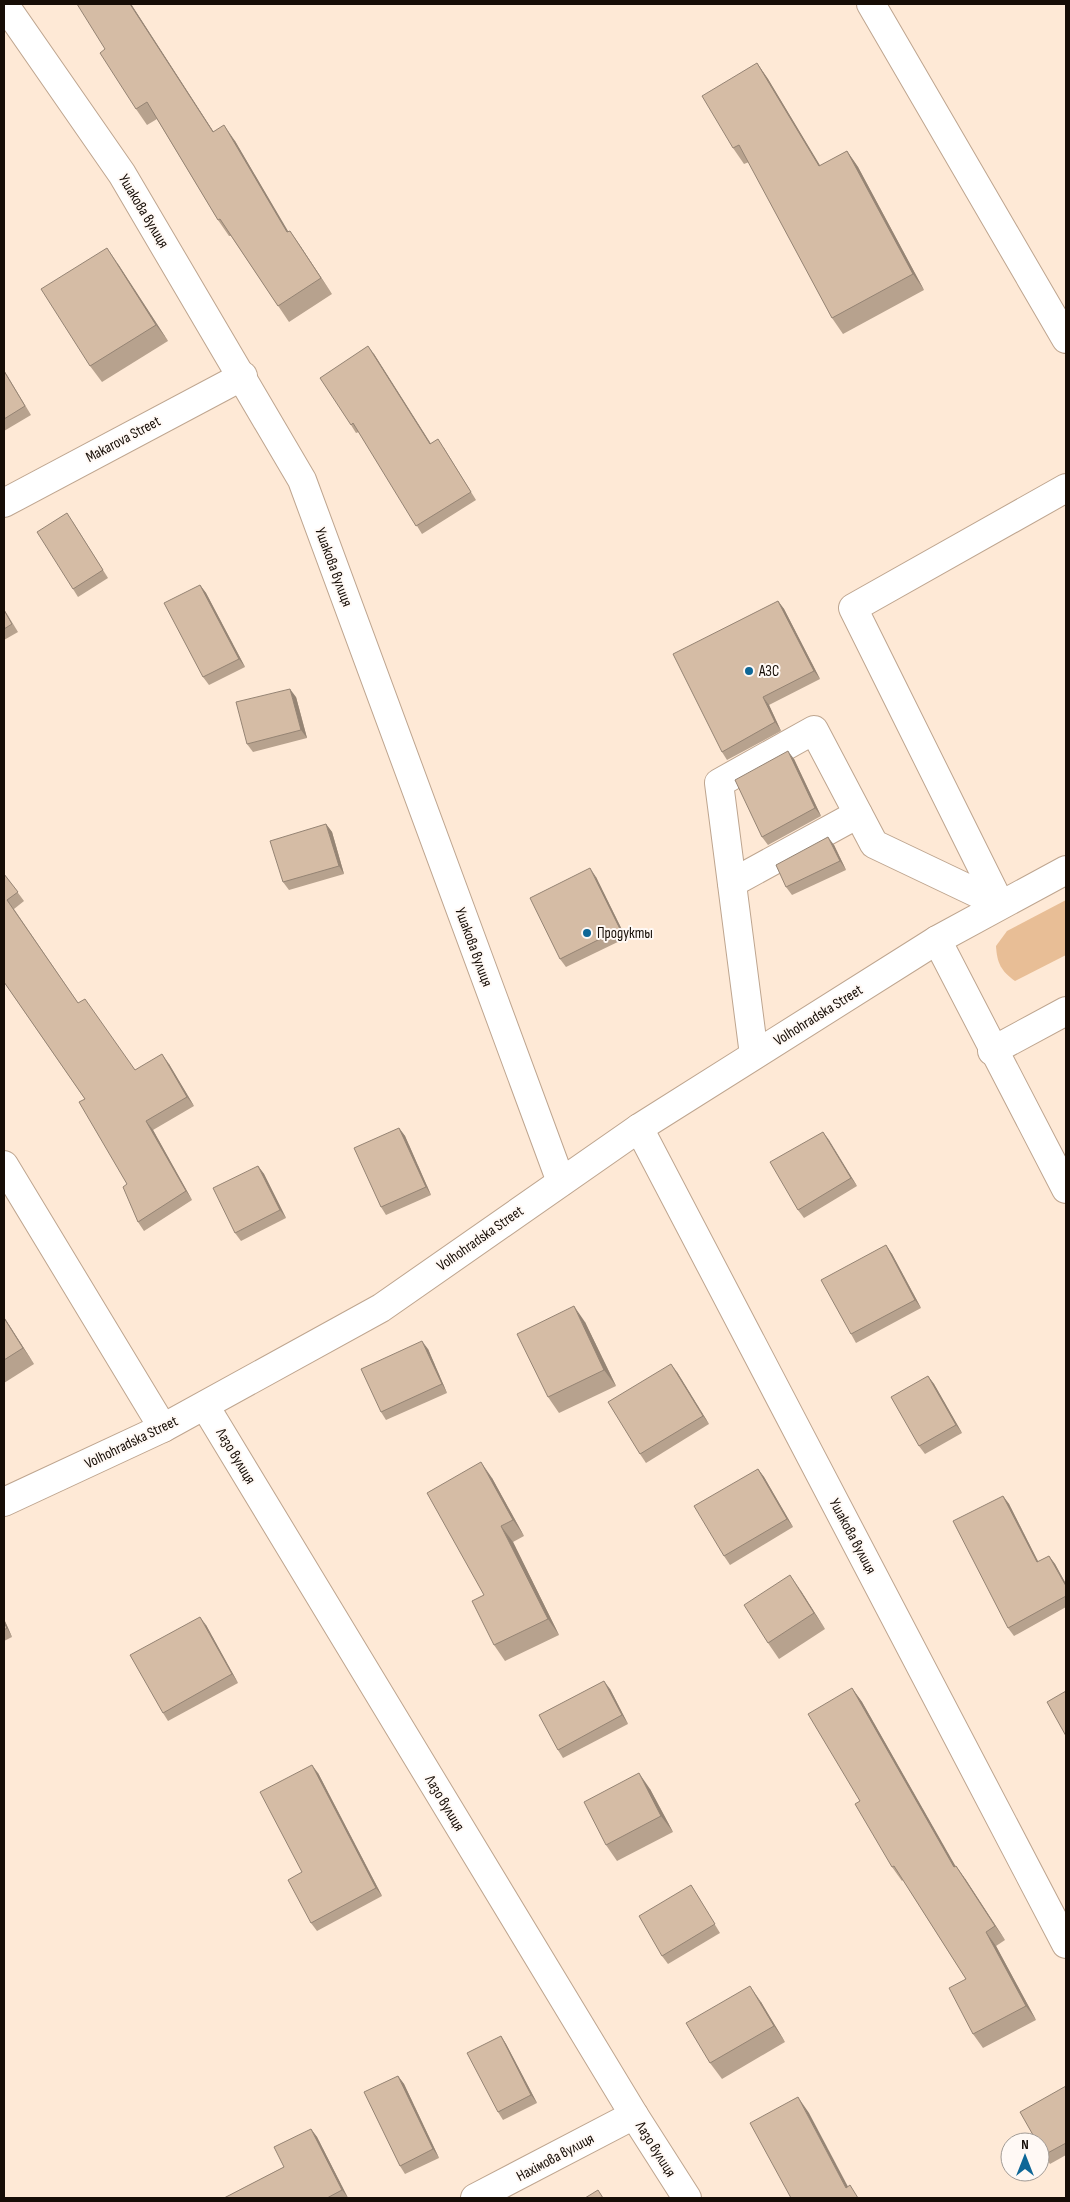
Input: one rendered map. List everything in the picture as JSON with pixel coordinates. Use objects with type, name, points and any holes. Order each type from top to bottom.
[{"type":"street","name":"Ушакова вулиця","points":[[4,4],[122,174],[243,376],[302,480],[561,1182]]},
{"type":"street","points":[[871,4],[1066,339]]},
{"type":"street","name":"Makarova Street","points":[[4,503],[243,376]]},
{"type":"street","points":[[1000,904],[853,608],[1066,488]]},
{"type":"street","points":[[754,1056],[719,783],[814,730],[874,844],[1000,904]]},
{"type":"street","points":[[732,883],[858,814]]},
{"type":"street","name":"Volhohradska Street","points":[[4,1502],[163,1428],[381,1308],[639,1128],[937,940],[1000,904],[1066,870]]},
{"type":"street","points":[[937,940],[992,1051],[1066,1189]]},
{"type":"street","points":[[992,1051],[1066,1011]]},
{"type":"street","name":"Ушакова вулиця","points":[[639,1128],[1066,1944]]},
{"type":"street","points":[[4,1165],[163,1428]]},
{"type":"street","name":"Лазо вулиця","points":[[205,1406],[634,2115],[687,2198]]},
{"type":"street","name":"Нахімова вулиця","points":[[475,2198],[634,2115]]},
{"type":"shaded area","points":[[1066,900],[1066,955],[1015,981],[1006,974],[1001,966],[997,957],[996,946],[1007,931]]},
{"type":"building","points":[[77,4],[130,4],[213,132],[224,125],[287,232],[290,231],[321,278],[278,306],[220,219],[218,220],[147,102],[136,109],[100,53],[105,49]]},
{"type":"building","points":[[757,63],[819,166],[847,151],[913,274],[832,318],[739,145],[733,148],[702,96]]},
{"type":"building","points":[[107,248],[156,325],[90,366],[41,289]]},
{"type":"building","points":[[368,346],[430,444],[438,439],[471,492],[416,526],[353,423],[351,425],[320,378]]},
{"type":"building","points":[[4,371],[25,406],[4,419]]},
{"type":"building","points":[[67,513],[103,570],[73,589],[37,532]]},
{"type":"building","points":[[200,585],[239,659],[203,677],[164,603]]},
{"type":"building","name":"АЗС","points":[[778,601],[814,671],[763,697],[775,722],[722,752],[673,654]]},
{"type":"building","points":[[4,610],[12,624],[4,629]]},
{"type":"building","points":[[290,689],[301,730],[247,744],[236,702]]},
{"type":"building","points":[[788,751],[815,808],[762,837],[735,780]]},
{"type":"building","points":[[326,824],[339,866],[283,882],[270,841]]},
{"type":"building","points":[[828,837],[840,861],[786,887],[776,865]]},
{"type":"building","points":[[590,868],[620,929],[560,959],[530,898]]},
{"type":"building","points":[[4,874],[18,892],[7,900],[78,1003],[85,999],[135,1070],[162,1054],[187,1097],[146,1121],[186,1191],[138,1222],[123,1187],[127,1184],[79,1102],[85,1099],[4,982]]},
{"type":"building","points":[[399,1128],[426,1187],[381,1207],[354,1148]]},
{"type":"building","points":[[823,1132],[851,1178],[798,1210],[770,1162]]},
{"type":"building","points":[[258,1166],[280,1210],[235,1233],[213,1188]]},
{"type":"building","points":[[886,1245],[915,1300],[851,1334],[821,1280]]},
{"type":"building","points":[[574,1306],[604,1370],[548,1397],[517,1334]]},
{"type":"building","points":[[4,1318],[23,1348],[4,1360]]},
{"type":"building","points":[[422,1341],[442,1384],[381,1412],[361,1369]]},
{"type":"building","points":[[671,1364],[703,1416],[640,1454],[608,1402]]},
{"type":"building","points":[[928,1376],[956,1425],[919,1446],[891,1397]]},
{"type":"building","points":[[481,1462],[513,1520],[501,1526],[548,1619],[494,1645],[472,1601],[484,1595],[427,1493]]},
{"type":"building","points":[[758,1469],[787,1519],[724,1556],[694,1506]]},
{"type":"building","points":[[1003,1496],[1037,1562],[1049,1556],[1066,1586],[1066,1596],[1008,1628],[953,1521]]},
{"type":"building","points":[[790,1575],[814,1613],[768,1643],[744,1605]]},
{"type":"building","points":[[200,1617],[232,1674],[163,1713],[130,1655]]},
{"type":"building","points":[[604,1681],[622,1715],[558,1750],[539,1715]]},
{"type":"building","points":[[852,1688],[954,1867],[956,1866],[995,1926],[986,1932],[1026,2006],[973,2034],[949,1988],[966,1979],[894,1866],[892,1867],[855,1804],[860,1801],[808,1714]]},
{"type":"building","points":[[1066,1691],[1066,1736],[1047,1702]]},
{"type":"building","points":[[312,1765],[376,1888],[311,1923],[288,1880],[302,1872],[260,1792]]},
{"type":"building","points":[[639,1773],[661,1816],[606,1845],[584,1802]]},
{"type":"building","points":[[691,1885],[715,1924],[662,1956],[639,1916]]},
{"type":"building","points":[[750,1986],[774,2026],[710,2063],[686,2023]]},
{"type":"building","points":[[501,2036],[531,2095],[498,2112],[467,2053]]},
{"type":"building","points":[[398,2076],[433,2149],[400,2166],[364,2092]]},
{"type":"building","points":[[1066,2086],[1066,2143],[1050,2152],[1050,2132],[1031,2132],[1020,2112]]},
{"type":"building","points":[[798,2097],[846,2188],[850,2185],[858,2198],[791,2198],[750,2123]]},
{"type":"building","points":[[311,2129],[342,2190],[327,2198],[224,2198],[284,2167],[274,2147]]},
{"type":"building","points":[[598,2190],[603,2198],[585,2198]]},
{"type":"place","name":"АЗС","points":[[749,671]]},
{"type":"place","name":"Продукты","points":[[587,933]]}]
